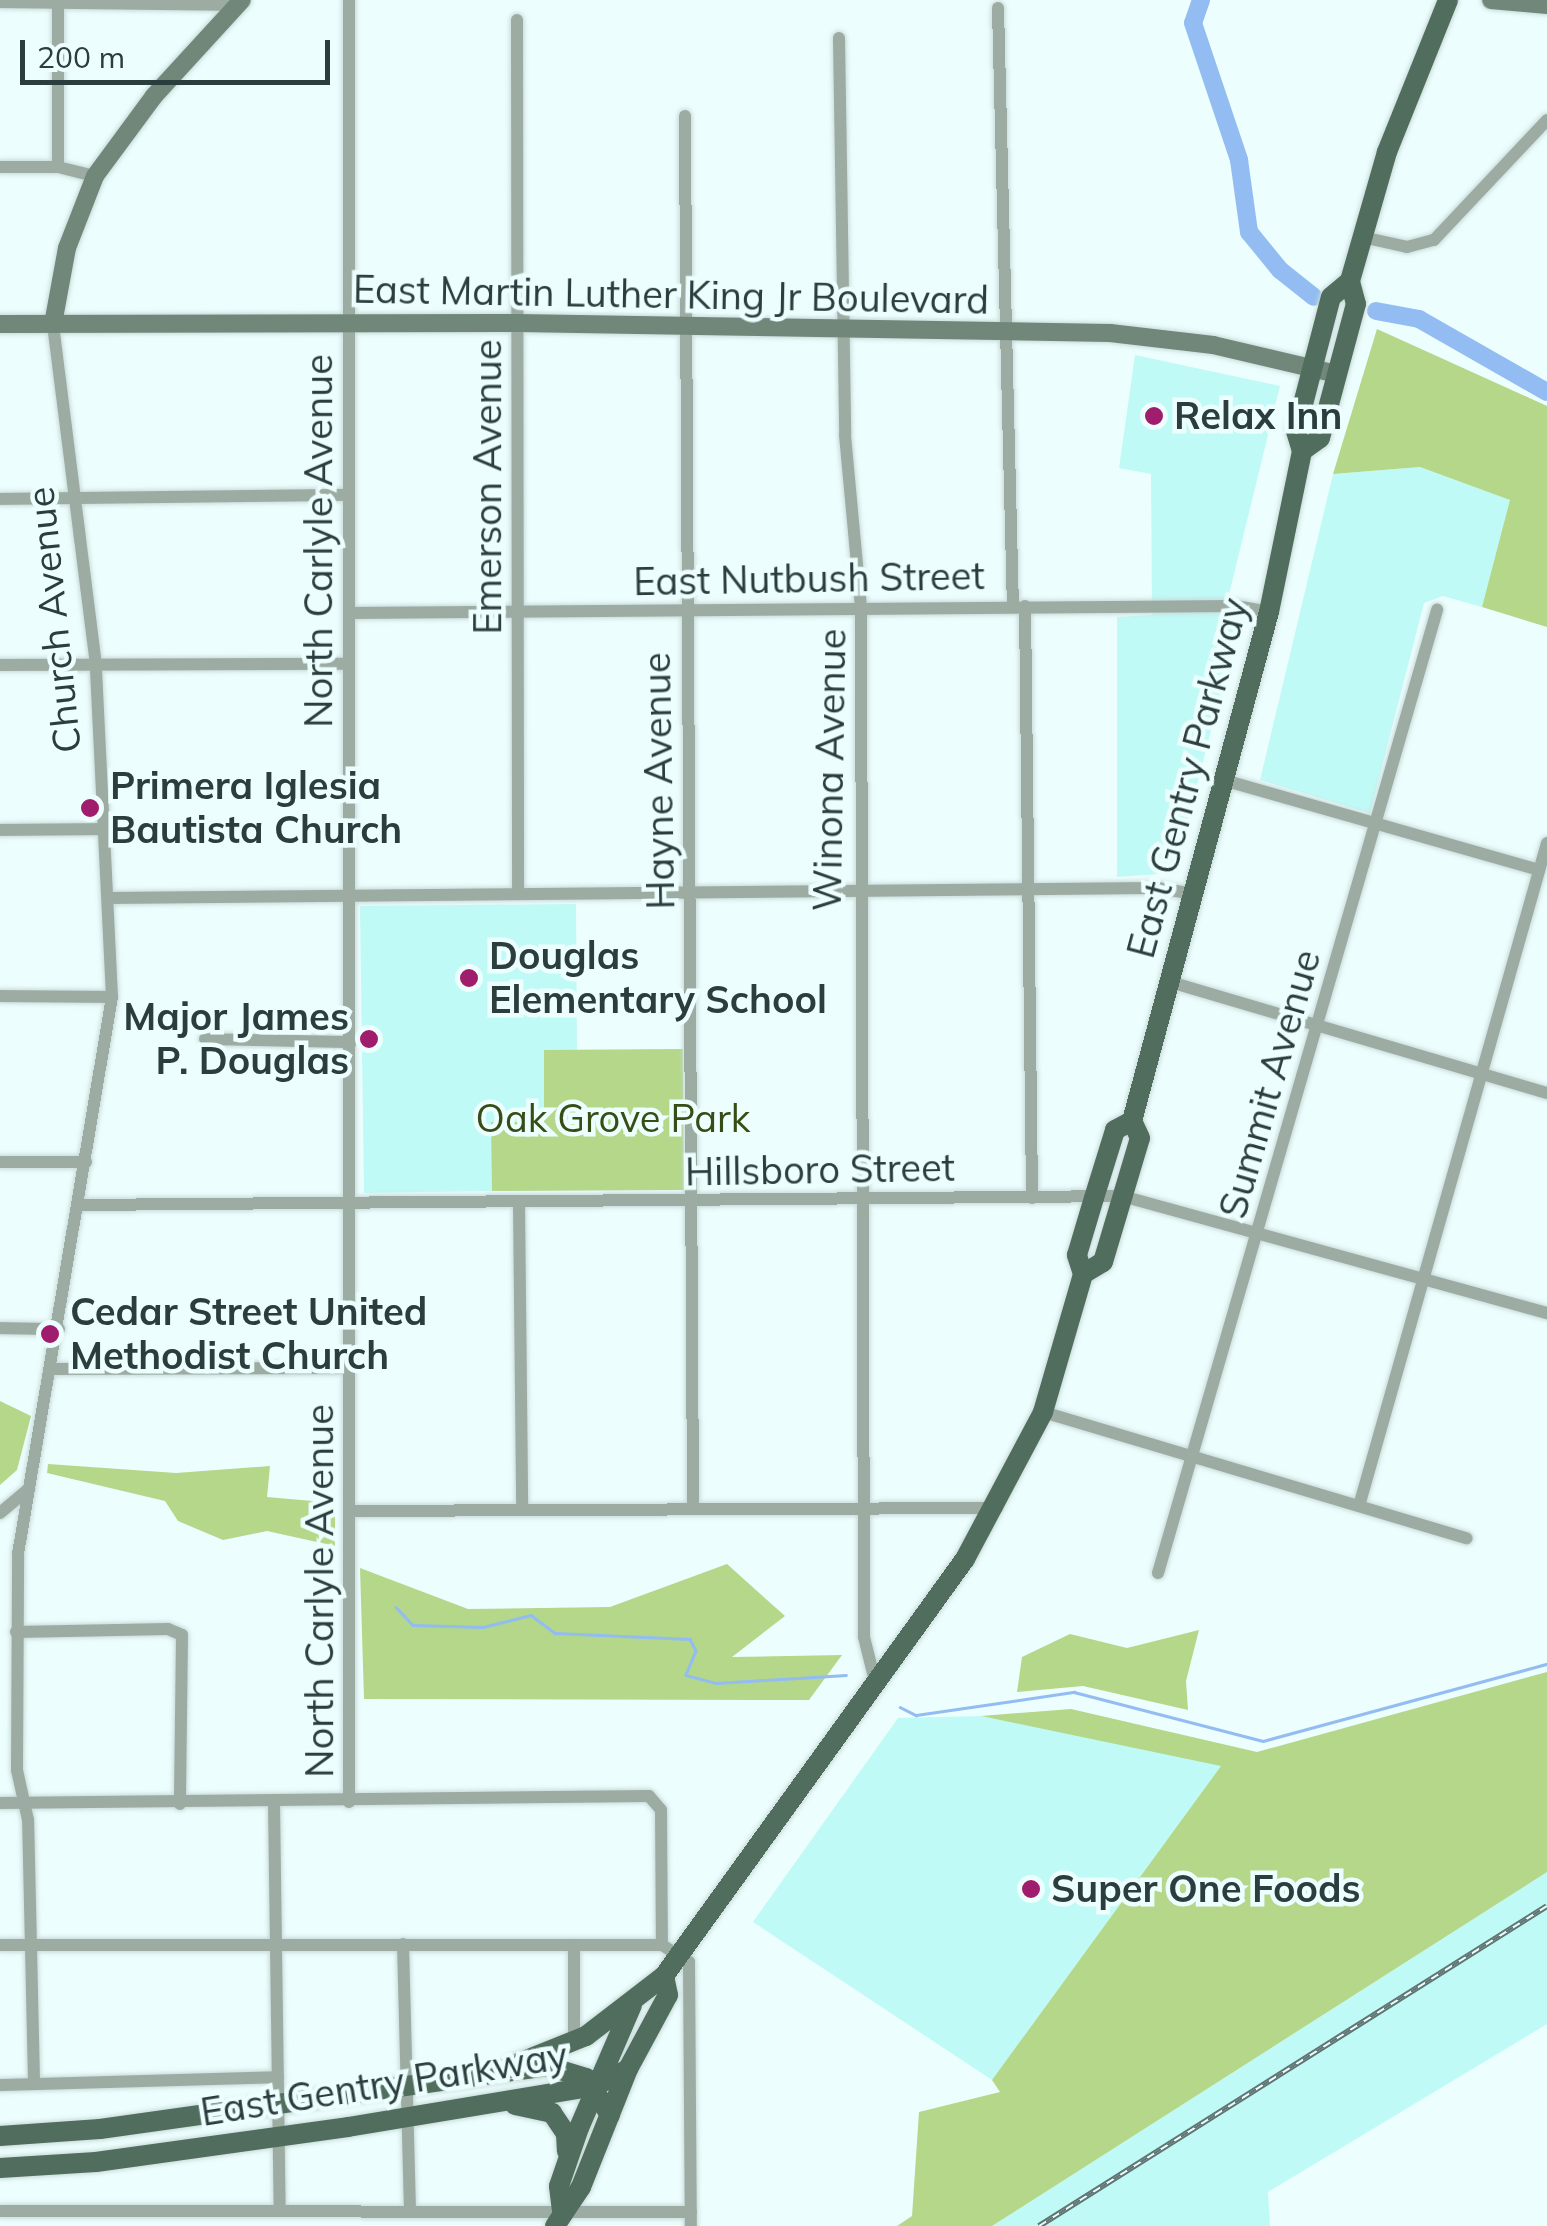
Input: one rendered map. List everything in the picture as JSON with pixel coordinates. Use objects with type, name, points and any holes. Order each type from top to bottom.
[{"type":"main road","name":"East Gentry Parkway","points":[[1302,451],[1320,438],[1356,304],[1350,281],[1362,237],[1387,152],[1448,0]]},
{"type":"main road","points":[[1491,0],[1547,4]]},
{"type":"main road","name":"Church Avenue","points":[[53,324],[67,248],[95,176],[154,96],[240,2]]},
{"type":"main road","name":"East Gentry Parkway","points":[[1083,1274],[1103,1262],[1140,1138],[1132,1121],[1227,781],[1269,612],[1302,451],[1296,432],[1331,297],[1350,281]]},
{"type":"main road","name":"East Martin Luther King Jr Boulevard","points":[[0,324],[518,323],[1006,331],[1168,338],[1337,374]]},
{"type":"main road","name":"East Gentry Parkway","points":[[558,2219],[580,2188],[628,2070],[668,1995],[664,1976],[671,1950],[875,1681],[997,1508],[1043,1412],[1083,1274],[1077,1254],[1116,1130],[1132,1121]]},
{"type":"main road","name":"East Gentry Parkway","points":[[506,2068],[574,2043],[664,1976]]},
{"type":"main road","points":[[566,2166],[595,2086],[641,1991]]},
{"type":"main road","name":"East Gentry Parkway","points":[[0,2136],[82,2131],[506,2068],[565,2067],[595,2086]]},
{"type":"main road","points":[[595,2086],[628,2070]]},
{"type":"main road","name":"East Gentry Parkway","points":[[0,2168],[279,2136],[595,2086]]},
{"type":"main road","points":[[595,2086],[610,2115]]},
{"type":"main road","points":[[488,2103],[552,2114],[566,2134],[558,2219]]},
{"type":"street","name":"North Carlyle Avenue","points":[[349,0],[349,1802]]},
{"type":"street","points":[[58,1],[58,167]]},
{"type":"street","points":[[0,2],[240,2]]},
{"type":"street","points":[[998,8],[1028,890],[1032,1198]]},
{"type":"street","name":"Emerson Avenue","points":[[517,20],[518,894]]},
{"type":"street","name":"Winona Avenue","points":[[839,38],[847,483],[861,608],[858,892],[864,1638],[875,1681]]},
{"type":"street","name":"Hayne Avenue","points":[[685,116],[693,1505]]},
{"type":"street","points":[[1362,237],[1407,247],[1434,240],[1547,120]]},
{"type":"street","points":[[0,167],[58,167],[95,176]]},
{"type":"street","name":"Church Avenue","points":[[34,2080],[27,1944],[28,1820],[22,1802],[16,1632],[18,1554],[112,997],[96,665],[53,324]]},
{"type":"street","points":[[0,499],[349,496]]},
{"type":"street","name":"East Nutbush Street","points":[[349,613],[1236,606],[1269,612]]},
{"type":"street","name":"Summit Avenue","points":[[1158,1573],[1437,610]]},
{"type":"street","points":[[0,665],[349,664]]},
{"type":"street","points":[[1227,781],[1539,870]]},
{"type":"street","points":[[0,830],[106,829]]},
{"type":"street","points":[[1359,1506],[1547,843]]},
{"type":"street","points":[[110,898],[1028,890],[1194,894]]},
{"type":"street","points":[[1170,982],[1547,1092]]},
{"type":"street","points":[[0,996],[112,997]]},
{"type":"street","points":[[205,1039],[351,1042]]},
{"type":"street","points":[[0,1162],[86,1162]]},
{"type":"street","name":"Hillsboro Street","points":[[78,1206],[1122,1196],[1547,1313]]},
{"type":"street","points":[[519,1202],[522,1507]]},
{"type":"street","points":[[0,1328],[59,1329]]},
{"type":"street","points":[[52,1369],[351,1368]]},
{"type":"street","points":[[1043,1412],[1467,1538]]},
{"type":"street","points":[[0,1513],[29,1489]]},
{"type":"street","points":[[350,1510],[693,1505],[997,1508]]},
{"type":"street","points":[[16,1632],[168,1629],[182,1635],[180,1804]]},
{"type":"street","points":[[0,1802],[656,1800],[671,1950]]},
{"type":"street","points":[[274,1803],[280,2210]]},
{"type":"street","points":[[404,1944],[410,2209]]},
{"type":"street","points":[[574,1944],[574,2043]]},
{"type":"street","points":[[0,1945],[574,1944],[671,1950],[689,1962],[691,2219],[558,2219],[410,2209],[0,2212]]},
{"type":"street","points":[[0,2085],[34,2080],[278,2077]]},
{"type":"street","points":[[184,2210],[185,2226]]},
{"type":"street","points":[[351,2210],[351,2226]]},
{"type":"street","points":[[23,2211],[24,2226]]},
{"type":"shaded area","points":[[1135,355],[1280,386],[1223,619],[1239,623],[1174,873],[1117,877],[1117,617],[1152,615],[1151,474],[1119,468]]},
{"type":"shaded area","points":[[1420,467],[1511,500],[1482,607],[1443,596],[1424,603],[1370,813],[1260,780],[1333,474]]},
{"type":"shaded area","name":"Douglas Elementary School","points":[[576,904],[577,1050],[544,1050],[544,1122],[492,1123],[492,1191],[364,1193],[360,906]]},
{"type":"shaded area","points":[[981,1716],[1222,1765],[992,2080],[753,1922],[898,1718]]},
{"type":"shaded area","points":[[1547,1872],[1547,2024],[1268,2192],[1270,2226],[992,2226]]},
{"type":"green space","points":[[1377,329],[1547,406],[1547,627],[1482,607],[1510,500],[1420,467],[1333,474]]},
{"type":"green space","name":"Oak Grove Park","points":[[683,1049],[684,1190],[492,1191],[491,1122],[544,1122],[544,1050]]},
{"type":"green space","points":[[0,1401],[31,1416],[17,1470],[0,1485]]},
{"type":"green space","points":[[48,1464],[176,1473],[270,1466],[267,1497],[335,1503],[335,1546],[267,1531],[223,1540],[178,1521],[165,1501],[47,1473]]},
{"type":"green space","points":[[727,1564],[785,1616],[732,1657],[842,1655],[809,1700],[364,1699],[360,1568],[468,1609],[610,1607]]},
{"type":"green space","points":[[1199,1630],[1186,1681],[1188,1710],[1083,1686],[1017,1692],[1022,1657],[1070,1634],[1127,1648]]},
{"type":"green space","points":[[1547,1672],[1547,1872],[992,2226],[897,2226],[912,2216],[919,2112],[1000,2092],[992,2080],[1221,1766],[981,1716],[1071,1709],[1257,1752]]},
{"type":"waterway","points":[[1201,0],[1193,23],[1239,160],[1249,232],[1280,270],[1314,297]]},
{"type":"waterway","points":[[1376,311],[1419,319],[1547,392]]},
{"type":"waterway","points":[[396,1607],[413,1625],[483,1627],[531,1615],[555,1633],[690,1639],[696,1651],[686,1675],[716,1683],[846,1675]]},
{"type":"waterway","points":[[900,1707],[916,1715],[1074,1692],[1263,1741],[1547,1664]]},
{"type":"railway","points":[[1039,2226],[1547,1906]]},
{"type":"place","name":"Relax Inn","points":[[1154,416]]},
{"type":"place","name":"Primera Iglesia Bautista Church","points":[[90,808]]},
{"type":"place","name":"Douglas Elementary School","points":[[469,978]]},
{"type":"place","name":"Major James P. Douglas","points":[[369,1039]]},
{"type":"place","name":"Cedar Street United Methodist Church","points":[[50,1334]]},
{"type":"place","name":"Super One Foods","points":[[1031,1889]]}]
